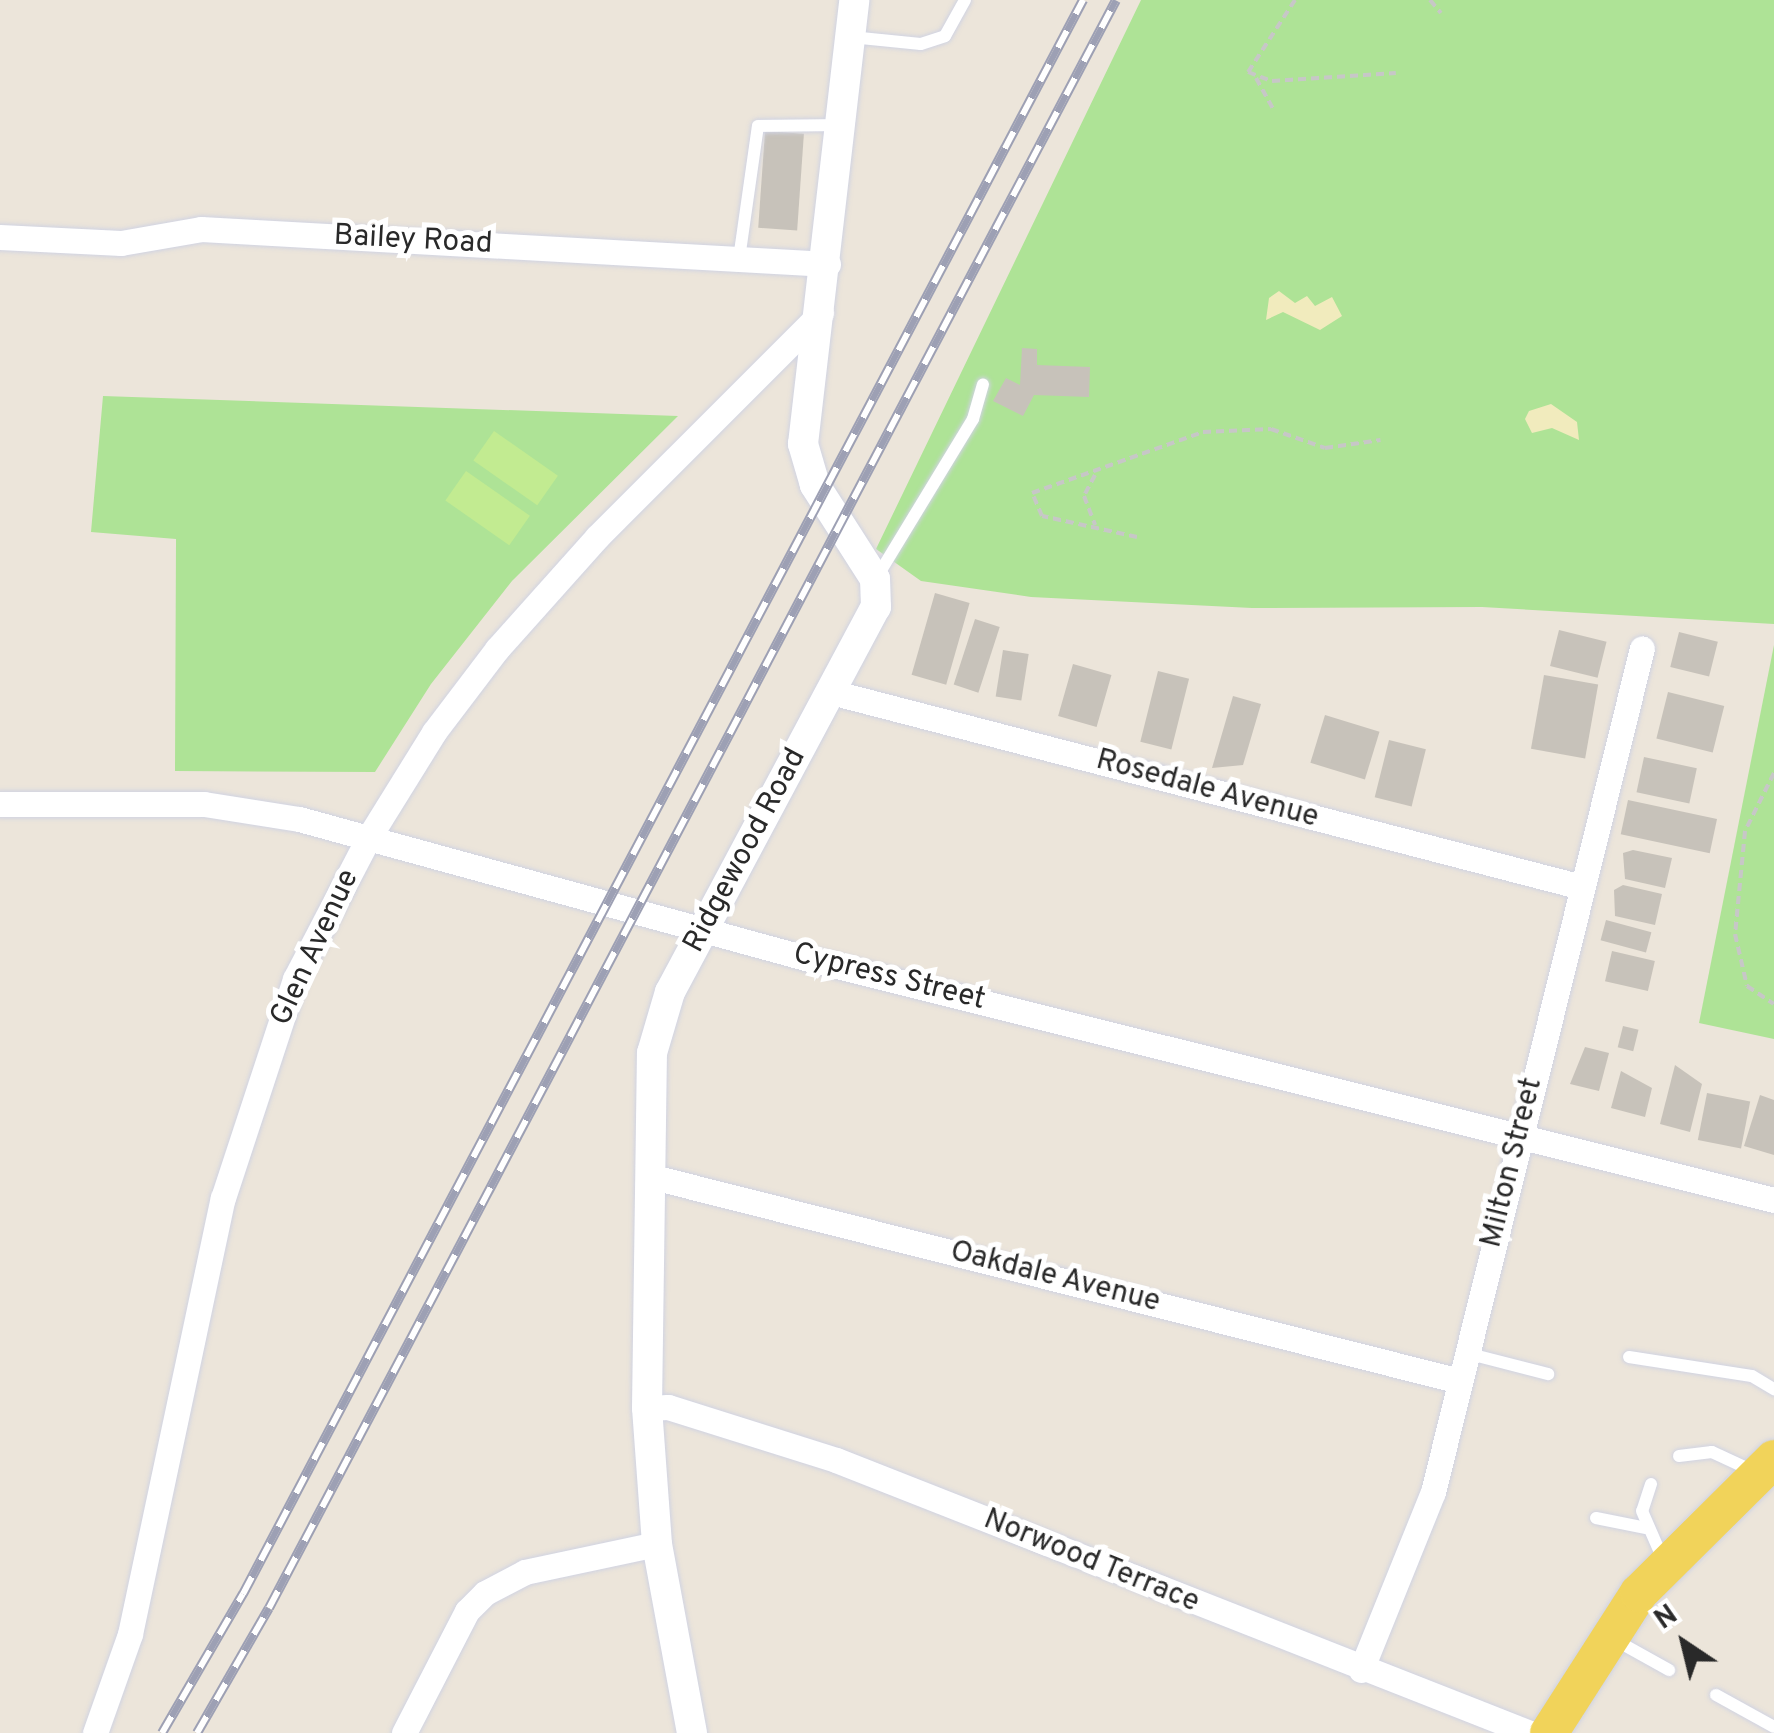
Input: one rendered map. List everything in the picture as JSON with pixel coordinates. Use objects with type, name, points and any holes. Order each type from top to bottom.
[{"type":"main road","points":[[1549,1733],[1608,1636],[1665,1564],[1765,1466]]},
{"type":"street","points":[[854,0],[828,264],[804,423],[807,463],[875,579]]},
{"type":"street","name":"Bailey Road","points":[[0,237],[120,243],[202,229],[828,264]]},
{"type":"street","name":"Glen Avenue","points":[[94,1733],[130,1634],[223,1198],[263,1064],[295,979],[369,837],[434,732],[550,586],[821,313]]},
{"type":"street","name":"Ridgewood Road","points":[[692,1733],[657,1544],[647,1408],[652,1053],[670,992],[876,607],[875,579]]},
{"type":"street","name":"Milton Street","points":[[1361,1670],[1432,1492],[1642,648]]},
{"type":"street","name":"Rosedale Avenue","points":[[830,692],[1582,887]]},
{"type":"street","name":"Cypress Street","points":[[0,804],[204,804],[369,837],[704,930],[1774,1200]]},
{"type":"street","name":"Oakdale Avenue","points":[[649,1176],[1460,1382]]},
{"type":"street","name":"Norwood Terrace","points":[[647,1408],[668,1406],[836,1460],[1361,1670],[1530,1733]]},
{"type":"street","points":[[404,1733],[467,1612],[486,1593],[525,1572],[657,1544]]},
{"type":"lane","points":[[850,37],[920,44],[944,36],[966,0]]},
{"type":"lane","points":[[739,259],[758,126],[842,124]]},
{"type":"lane","points":[[875,579],[973,418],[982,384]]},
{"type":"lane","points":[[1466,1353],[1548,1374]]},
{"type":"lane","points":[[1629,1357],[1752,1376],[1774,1389]]},
{"type":"lane","points":[[1680,1456],[1712,1452],[1765,1466]]},
{"type":"lane","points":[[1651,1484],[1642,1511],[1646,1528],[1665,1564]]},
{"type":"lane","points":[[1596,1518],[1646,1528]]},
{"type":"lane","points":[[1608,1636],[1669,1670]]},
{"type":"lane","points":[[1716,1696],[1774,1727]]},
{"type":"path","points":[[1274,111],[1256,78],[1248,72],[1295,0]]},
{"type":"path","points":[[1430,0],[1441,13]]},
{"type":"path","points":[[1256,78],[1342,81],[1396,73]]},
{"type":"path","points":[[1137,538],[1095,525],[1042,516],[1032,494],[1095,475],[1150,447],[1203,432],[1271,428],[1325,448],[1380,440]]},
{"type":"path","points":[[1095,475],[1084,496],[1095,525]]},
{"type":"path","points":[[1774,773],[1745,831],[1735,934],[1747,986],[1774,1004]]},
{"type":"green space","points":[[1141,0],[1774,0],[1774,624],[1482,607],[1252,608],[1031,597],[921,581],[876,549]]},
{"type":"green space","points":[[103,396],[678,416],[512,581],[431,684],[375,772],[175,771],[176,539],[91,532]]},
{"type":"green space","points":[[494,431],[558,476],[537,505],[473,460]]},
{"type":"green space","points":[[466,471],[530,516],[509,545],[445,500]]},
{"type":"green space","points":[[1774,645],[1774,1039],[1699,1023]]},
{"type":"sand","points":[[1279,291],[1295,303],[1307,296],[1315,306],[1332,297],[1342,316],[1320,330],[1283,312],[1266,320],[1269,298]]},
{"type":"sand","points":[[1551,404],[1577,422],[1579,440],[1552,428],[1532,433],[1525,419],[1529,411]]},
{"type":"building","points":[[765,131],[804,134],[797,230],[758,228]]},
{"type":"building","points":[[1022,348],[1037,349],[1037,365],[1090,367],[1089,397],[1034,395],[1023,416],[993,401],[1006,378],[1020,385]]},
{"type":"building","points":[[935,593],[970,603],[946,685],[912,675]]},
{"type":"building","points":[[975,619],[1000,627],[978,693],[954,685]]},
{"type":"building","points":[[1559,630],[1607,642],[1598,678],[1550,666]]},
{"type":"building","points":[[1679,632],[1718,642],[1709,677],[1670,667]]},
{"type":"building","points":[[1003,650],[1029,654],[1021,700],[996,696]]},
{"type":"building","points":[[1073,664],[1111,675],[1097,727],[1058,716]]},
{"type":"building","points":[[1158,671],[1189,679],[1171,750],[1140,742]]},
{"type":"building","points":[[1544,675],[1598,685],[1585,758],[1531,749]]},
{"type":"building","points":[[1668,692],[1724,706],[1713,753],[1656,739]]},
{"type":"building","points":[[1233,696],[1261,704],[1243,765],[1212,768]]},
{"type":"building","points":[[1325,715],[1380,732],[1365,779],[1310,763]]},
{"type":"building","points":[[1389,740],[1426,749],[1412,806],[1375,797]]},
{"type":"building","points":[[1644,757],[1697,768],[1689,803],[1637,792]]},
{"type":"building","points":[[1628,800],[1717,819],[1710,853],[1621,834]]},
{"type":"building","points":[[1633,850],[1672,858],[1665,888],[1625,879],[1623,853]]},
{"type":"building","points":[[1623,885],[1662,894],[1655,925],[1615,916],[1614,890]]},
{"type":"building","points":[[1606,920],[1651,932],[1646,952],[1601,940]]},
{"type":"building","points":[[1612,951],[1655,961],[1648,991],[1605,981]]},
{"type":"building","points":[[1623,1026],[1639,1030],[1633,1051],[1618,1047]]},
{"type":"building","points":[[1585,1047],[1609,1053],[1599,1091],[1570,1084]]},
{"type":"building","points":[[1675,1065],[1702,1084],[1690,1132],[1660,1124]]},
{"type":"building","points":[[1621,1071],[1652,1088],[1645,1117],[1611,1108]]},
{"type":"building","points":[[1707,1093],[1750,1101],[1741,1149],[1698,1140]]},
{"type":"building","points":[[1760,1095],[1774,1100],[1774,1155],[1744,1146]]},
{"type":"railway","points":[[162,1733],[243,1594],[1083,0]]},
{"type":"railway","points":[[197,1733],[269,1608],[1116,0]]}]
